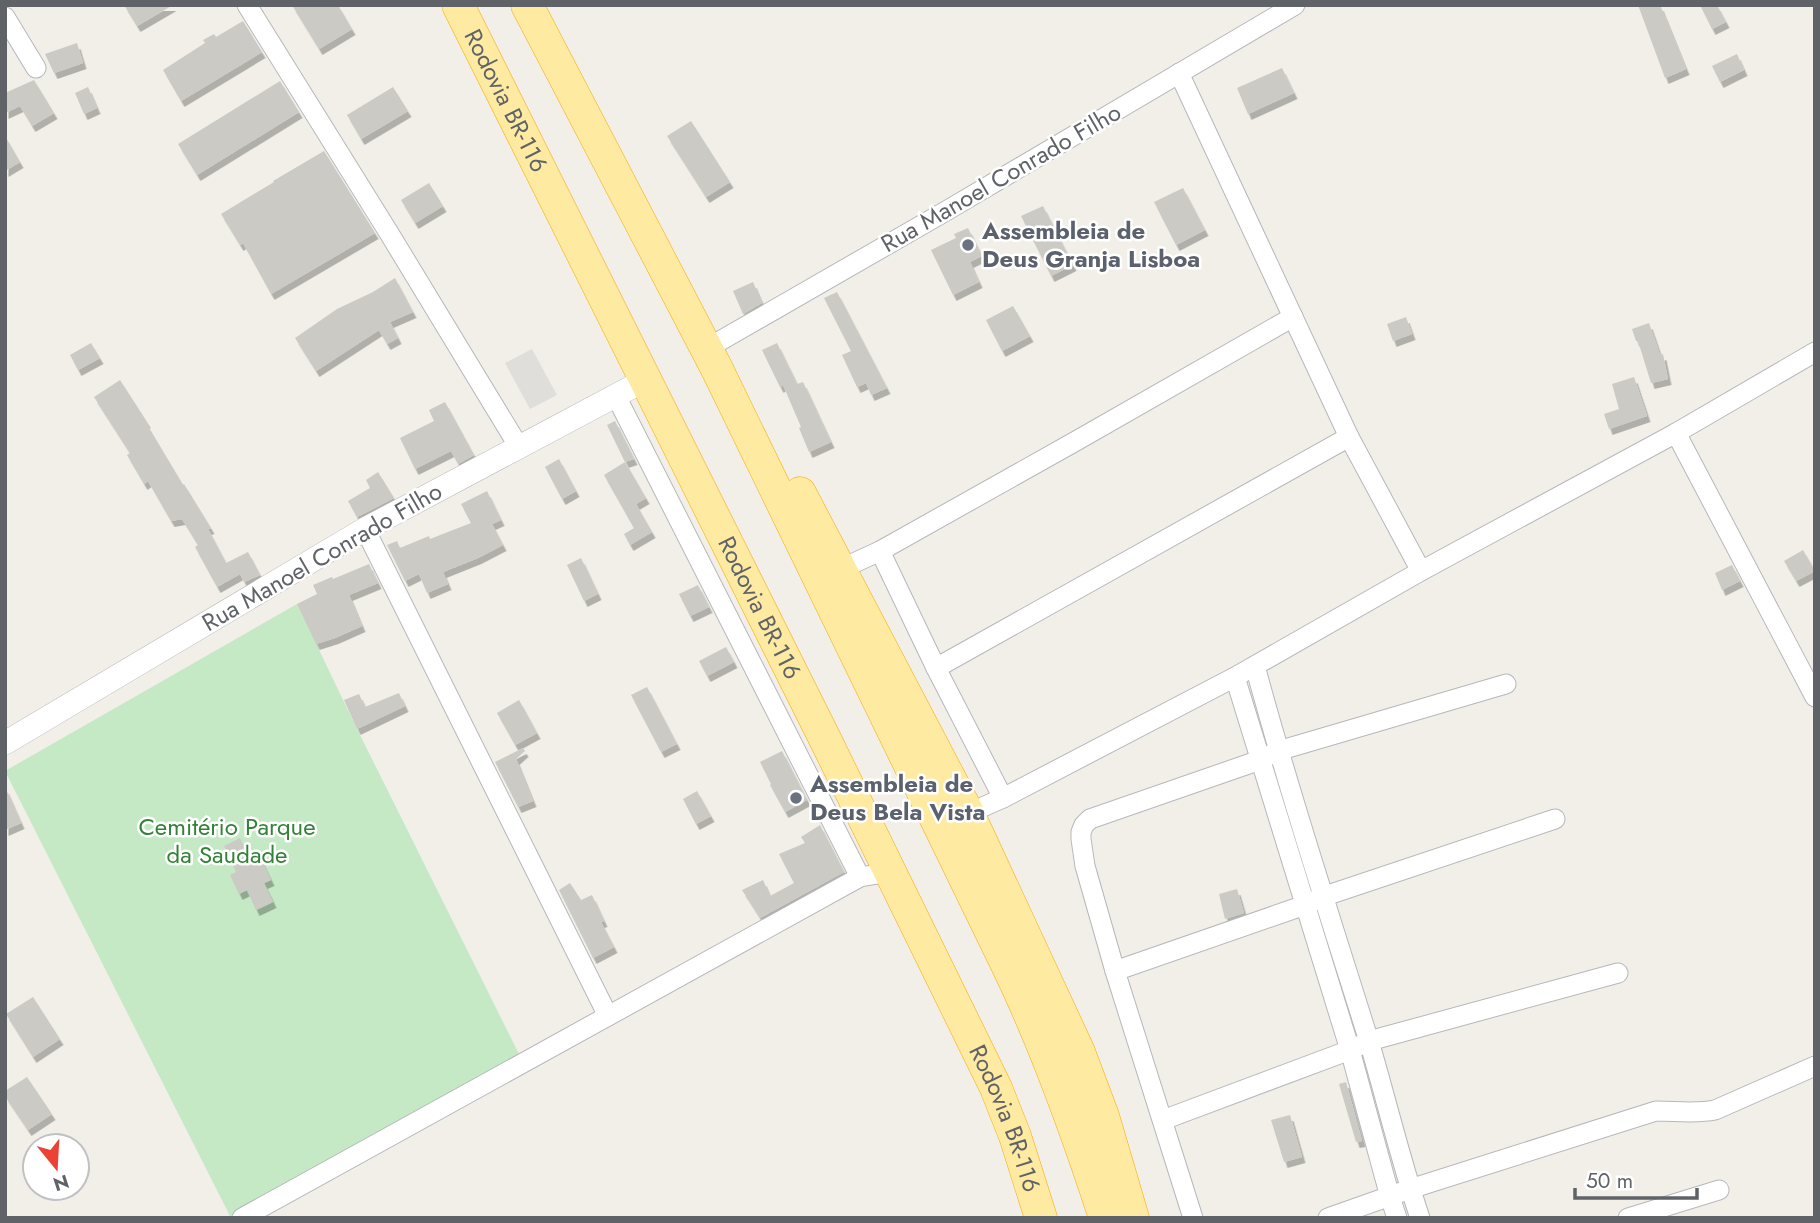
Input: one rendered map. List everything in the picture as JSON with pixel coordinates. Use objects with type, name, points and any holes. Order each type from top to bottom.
[{"type":"highway","name":"Rodovia BR-116","points":[[458,5],[820,728],[875,874],[996,1088],[1015,1136],[1041,1218]]},
{"type":"highway","points":[[527,5],[954,820],[1079,1052],[1103,1116],[1133,1218]]},
{"type":"highway","points":[[712,359],[771,441],[841,569],[954,820],[1019,990],[1045,1048],[1105,1218]]},
{"type":"street","points":[[247,5],[519,447]]},
{"type":"street","name":"Rua Manoel Conrado Filho","points":[[712,359],[946,211],[1295,5]]},
{"type":"street","points":[[5,17],[36,68]]},
{"type":"street","points":[[1179,73],[1349,437],[1421,571]]},
{"type":"street","points":[[841,569],[880,551],[1293,317]]},
{"type":"street","points":[[954,820],[1003,798],[1235,677],[1421,571],[1676,433],[1815,352]]},
{"type":"street","name":"Rua Manoel Conrado Filho","points":[[5,743],[365,529],[645,380]]},
{"type":"street","points":[[242,1218],[270,1210],[608,1016],[875,874],[616,396]]},
{"type":"street","points":[[1676,433],[1815,696]]},
{"type":"street","points":[[936,668],[1349,437]]},
{"type":"street","points":[[365,529],[608,1016]]},
{"type":"street","points":[[880,551],[1003,798]]},
{"type":"street","points":[[1255,666],[1350,1051],[1397,1218]]},
{"type":"street","points":[[1235,677],[1260,760],[1369,1041],[1420,1218]]},
{"type":"street","points":[[1193,1218],[1115,971],[1085,866],[1080,839],[1084,825],[1090,819],[1260,760],[1278,751],[1506,684]]},
{"type":"street","points":[[1115,971],[1555,819]]},
{"type":"street","points":[[1163,1119],[1350,1051],[1369,1041],[1618,973]]},
{"type":"street","points":[[1328,1218],[1410,1189],[1656,1111],[1700,1113],[1715,1110],[1815,1066]]},
{"type":"street","points":[[1628,1218],[1719,1190]]},
{"type":"shaded area","points":[[532,349],[557,395],[530,409],[505,363]]},
{"type":"green space","name":"Cemitério Parque da Saudade","points":[[297,604],[520,1056],[230,1216],[5,771]]},
{"type":"building","points":[[124,5],[173,5],[137,26]]},
{"type":"building","points":[[292,5],[338,5],[352,29],[319,49]]},
{"type":"building","points":[[1638,5],[1660,5],[1686,69],[1665,78]]},
{"type":"building","points":[[1700,5],[1717,5],[1726,22],[1712,29]]},
{"type":"building","points":[[243,21],[262,52],[181,101],[163,70],[205,43],[203,40],[214,34],[216,37]]},
{"type":"building","points":[[77,43],[83,63],[54,73],[45,54]]},
{"type":"building","points":[[1737,54],[1744,70],[1720,82],[1712,66]]},
{"type":"building","points":[[1282,68],[1294,93],[1248,114],[1237,88]]},
{"type":"building","points":[[34,80],[54,113],[32,126],[20,106],[5,113],[5,93]]},
{"type":"building","points":[[280,81],[299,112],[197,175],[178,144]]},
{"type":"building","points":[[88,87],[97,108],[84,114],[75,93]]},
{"type":"building","points":[[393,87],[408,111],[361,139],[347,115]]},
{"type":"building","points":[[691,121],[730,182],[706,197],[667,136]]},
{"type":"building","points":[[5,136],[20,162],[5,171]]},
{"type":"building","points":[[324,151],[375,233],[271,294],[243,243],[240,245],[221,214]]},
{"type":"building","points":[[429,183],[443,206],[415,223],[401,200]]},
{"type":"building","points":[[1183,188],[1205,230],[1176,245],[1154,202]]},
{"type":"building","points":[[1043,206],[1073,265],[1051,276],[1021,216]]},
{"type":"building","points":[[968,228],[982,256],[970,262],[979,282],[953,295],[931,250],[956,238],[954,234]]},
{"type":"building","points":[[395,278],[413,312],[390,322],[398,338],[387,344],[379,330],[316,371],[295,338],[337,309]]},
{"type":"building","points":[[753,282],[762,303],[743,314],[733,291]]},
{"type":"building","points":[[837,292],[887,388],[871,395],[866,383],[857,387],[842,355],[851,351],[824,298]]},
{"type":"building","points":[[1013,306],[1030,336],[1002,351],[986,320]]},
{"type":"building","points":[[1406,317],[1412,334],[1393,341],[1387,324]]},
{"type":"building","points":[[1649,323],[1660,355],[1663,354],[1668,379],[1651,383],[1632,329]]},
{"type":"building","points":[[91,343],[100,358],[78,370],[70,355]]},
{"type":"building","points":[[777,343],[797,384],[803,382],[831,442],[809,452],[783,385],[780,387],[762,350]]},
{"type":"building","points":[[1634,377],[1647,416],[1609,429],[1604,414],[1619,409],[1612,384]]},
{"type":"building","points":[[120,380],[211,528],[208,529],[226,563],[248,552],[260,575],[244,582],[240,574],[217,587],[195,547],[198,545],[182,519],[171,521],[148,481],[144,484],[127,455],[130,453],[94,397]]},
{"type":"building","points":[[445,402],[474,455],[458,464],[451,451],[415,469],[400,438],[434,421],[429,410]]},
{"type":"building","points":[[615,421],[634,459],[625,462],[607,425]]},
{"type":"building","points":[[559,459],[576,491],[562,499],[545,467]]},
{"type":"building","points":[[625,462],[646,498],[636,504],[652,532],[630,545],[624,534],[634,528],[604,475]]},
{"type":"building","points":[[378,472],[394,498],[357,517],[348,501],[370,488],[366,480]]},
{"type":"building","points":[[487,491],[501,520],[492,524],[503,545],[443,572],[448,584],[427,593],[419,574],[405,581],[387,545],[397,541],[400,548],[471,523],[461,504]]},
{"type":"building","points":[[1803,550],[1815,571],[1796,581],[1784,561]]},
{"type":"building","points":[[581,558],[598,594],[584,601],[567,565]]},
{"type":"building","points":[[369,564],[378,583],[349,595],[362,626],[316,644],[297,604],[317,594],[313,585]]},
{"type":"building","points":[[1732,565],[1740,581],[1722,590],[1715,573]]},
{"type":"building","points":[[698,585],[709,607],[690,616],[679,594]]},
{"type":"building","points":[[726,647],[734,662],[707,676],[699,661]]},
{"type":"building","points":[[647,687],[677,744],[661,752],[631,695]]},
{"type":"building","points":[[399,693],[405,706],[357,729],[344,700],[359,694],[365,707]]},
{"type":"building","points":[[519,700],[537,733],[515,745],[497,713]]},
{"type":"building","points":[[523,748],[525,751],[516,759],[533,801],[518,807],[495,762]]},
{"type":"building","points":[[782,751],[807,800],[785,812],[760,762]]},
{"type":"building","points":[[5,787],[21,823],[5,830]]},
{"type":"building","points":[[697,791],[711,816],[696,824],[683,799]]},
{"type":"building","points":[[820,825],[844,872],[760,918],[742,890],[763,880],[770,896],[794,883],[779,854],[805,843],[801,837]]},
{"type":"building","points":[[240,838],[252,863],[261,859],[271,880],[264,883],[273,902],[256,910],[247,890],[239,894],[230,875],[236,872],[224,846]]},
{"type":"building","points":[[570,883],[581,900],[592,895],[604,921],[601,922],[614,947],[593,958],[559,890]]},
{"type":"building","points":[[1237,889],[1244,913],[1225,919],[1219,894]]},
{"type":"building","points":[[33,997],[60,1039],[33,1057],[6,1014]]},
{"type":"building","points":[[27,1077],[52,1114],[28,1130],[5,1096],[5,1091]]},
{"type":"building","points":[[1346,1082],[1362,1141],[1356,1142],[1339,1084]]},
{"type":"building","points":[[1290,1115],[1302,1157],[1284,1162],[1271,1120]]},
{"type":"place","name":"Assembleia de Deus Granja Lisboa","points":[[968,245]]},
{"type":"place","name":"Assembleia de Deus Bela Vista","points":[[796,798]]}]
